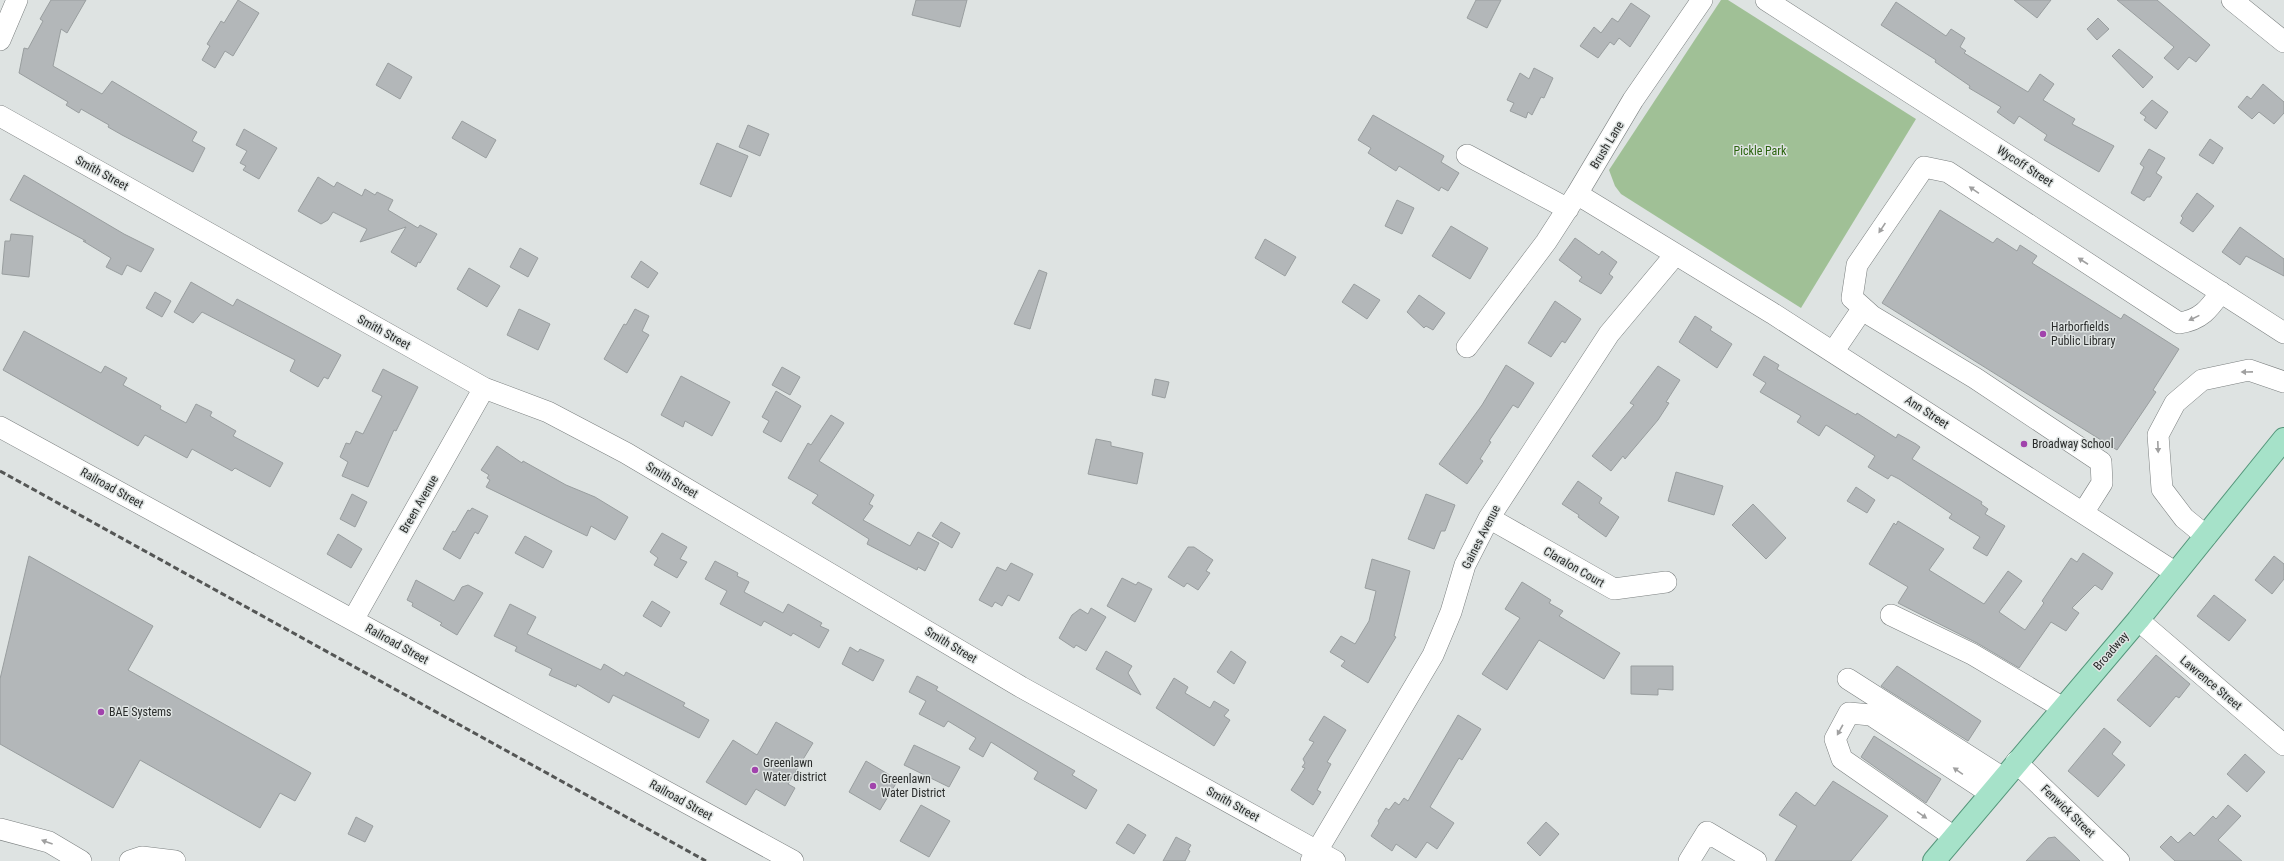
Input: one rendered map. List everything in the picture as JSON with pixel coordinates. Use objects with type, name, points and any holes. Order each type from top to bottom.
[{"type":"main road","name":"Broadway","points":[[1934,861],[2282,447]]},
{"type":"street","points":[[0,40],[17,0]]},
{"type":"street","name":"Brush Lane","points":[[1467,347],[1546,242],[1572,202],[1633,100],[1702,0]]},
{"type":"street","name":"Wycoff Street","points":[[1766,0],[2284,333]]},
{"type":"street","points":[[2232,0],[2284,42]]},
{"type":"street","name":"Smith Street","points":[[0,116],[484,388],[548,412],[626,453],[1313,856],[1335,861]]},
{"type":"street","points":[[1467,155],[1572,202],[1675,255]]},
{"type":"street","points":[[2083,513],[2102,483],[2101,462],[1982,382],[1872,316],[1852,298],[1857,265],[1924,167],[1948,172],[2179,323],[2192,321],[2208,310],[2221,292]]},
{"type":"street","name":"Ann Street","points":[[1675,255],[1834,352],[2176,573]]},
{"type":"street","name":"Gaines Avenue","points":[[1313,856],[1433,655],[1451,612],[1466,565],[1489,518],[1609,334],[1675,255]]},
{"type":"street","points":[[1834,352],[1863,308]]},
{"type":"street","points":[[2206,536],[2184,518],[2162,489],[2158,435],[2175,403],[2202,380],[2249,370],[2284,382]]},
{"type":"street","name":"Breen Avenue","points":[[353,620],[484,388]]},
{"type":"street","name":"Railroad Street","points":[[0,427],[793,861]]},
{"type":"street","name":"Claralon Court","points":[[1489,518],[1614,590],[1666,582]]},
{"type":"street","points":[[1891,615],[1972,654],[2062,708]]},
{"type":"street","name":"Lawrence Street","points":[[2138,620],[2284,745]]},
{"type":"street","points":[[1848,679],[2003,778]]},
{"type":"street","points":[[1954,837],[1842,759],[1835,739],[1849,713],[1871,715],[2003,778]]},
{"type":"street","name":"Fenwick Street","points":[[2003,778],[2119,861]]},
{"type":"street","points":[[0,829],[50,842],[81,861]]},
{"type":"street","points":[[1689,861],[1707,832],[1756,861]]},
{"type":"street","points":[[130,861],[142,857],[175,861]]},
{"type":"green space","name":"Pickle Park","points":[[1721,0],[1728,0],[1916,119],[1801,308],[1621,194],[1615,186],[1609,170]]},
{"type":"building","points":[[51,0],[86,0],[67,33],[61,29],[53,66],[102,94],[112,81],[197,132],[192,141],[205,148],[193,172],[122,135],[108,127],[109,125],[81,109],[79,113],[66,105],[68,102],[19,73],[24,48],[28,49],[43,21],[40,19]]},
{"type":"building","points":[[238,0],[259,13],[233,56],[225,51],[215,68],[202,60],[210,46],[207,44],[221,21],[224,23]]},
{"type":"building","points":[[916,0],[967,0],[960,27],[912,15]]},
{"type":"building","points":[[1476,0],[1501,0],[1487,28],[1467,18]]},
{"type":"building","points":[[2014,0],[2051,0],[2037,18]]},
{"type":"building","points":[[2117,0],[2157,0],[2210,45],[2196,62],[2189,57],[2178,70],[2164,58],[2174,47]]},
{"type":"building","points":[[1896,2],[1946,36],[1951,29],[1965,38],[1960,47],[1966,51],[1964,53],[2028,92],[2040,74],[2054,84],[2043,100],[2075,119],[2072,124],[2114,146],[2099,172],[2044,140],[2047,135],[2019,116],[2014,124],[1997,112],[2001,107],[1969,88],[1970,86],[1935,62],[1936,60],[1881,25]]},
{"type":"building","points":[[1631,3],[1650,16],[1630,47],[1619,38],[1614,45],[1610,42],[1598,58],[1580,46],[1594,27],[1601,33],[1612,18],[1618,22]]},
{"type":"building","points":[[2098,18],[2109,29],[2097,40],[2087,29]]},
{"type":"building","points":[[2119,49],[2153,77],[2143,88],[2112,56]]},
{"type":"building","points":[[388,63],[412,77],[400,99],[376,85]]},
{"type":"building","points":[[1534,68],[1553,78],[1544,98],[1541,97],[1532,115],[1528,112],[1526,118],[1510,111],[1514,103],[1507,100],[1520,73],[1529,79]]},
{"type":"building","points":[[2263,84],[2284,102],[2284,113],[2274,124],[2259,112],[2252,119],[2238,107],[2247,96],[2251,99]]},
{"type":"building","points":[[2152,100],[2168,112],[2156,129],[2144,120],[2146,117],[2140,113]]},
{"type":"building","points":[[1373,115],[1444,156],[1441,162],[1459,173],[1448,191],[1441,187],[1439,191],[1399,166],[1396,171],[1368,153],[1371,148],[1358,140]]},
{"type":"building","points":[[462,121],[496,140],[486,158],[452,138]]},
{"type":"building","points":[[748,125],[769,134],[760,156],[739,147]]},
{"type":"building","points":[[244,129],[277,148],[259,179],[243,170],[246,166],[240,163],[247,151],[236,145]]},
{"type":"building","points":[[2210,139],[2223,148],[2213,164],[2199,155]]},
{"type":"building","points":[[717,143],[748,156],[731,197],[700,184]]},
{"type":"building","points":[[2149,149],[2165,158],[2156,173],[2162,177],[2150,197],[2147,197],[2144,201],[2131,193],[2144,167],[2140,164]]},
{"type":"building","points":[[24,175],[124,234],[154,249],[141,272],[127,265],[122,275],[106,267],[111,258],[83,241],[86,241],[10,200]]},
{"type":"building","points":[[318,177],[334,187],[337,182],[362,196],[365,189],[375,195],[377,192],[393,200],[388,210],[418,228],[420,225],[437,234],[420,263],[418,262],[416,267],[391,252],[406,227],[360,242],[367,229],[333,212],[328,220],[321,224],[298,211]]},
{"type":"building","points":[[2197,193],[2214,206],[2193,232],[2180,223],[2183,218],[2181,216]]},
{"type":"building","points":[[1397,200],[1414,208],[1402,234],[1385,226]]},
{"type":"building","name":"Harborfields Public Library","points":[[1940,210],[1993,243],[1997,238],[2017,251],[2020,245],[2037,256],[2032,263],[2121,319],[2124,314],[2179,349],[2153,390],[2156,392],[2117,450],[1882,303]]},
{"type":"building","points":[[1451,226],[1488,248],[1470,279],[1432,256]]},
{"type":"building","points":[[2240,227],[2284,259],[2284,276],[2246,256],[2240,265],[2222,252]]},
{"type":"building","points":[[11,234],[33,236],[29,277],[2,274],[5,241],[10,241]]},
{"type":"building","points":[[1575,238],[1599,255],[1602,251],[1617,262],[1609,274],[1613,277],[1601,294],[1579,281],[1582,277],[1559,260]]},
{"type":"building","points":[[1265,239],[1296,257],[1285,276],[1255,258]]},
{"type":"building","points":[[520,248],[538,258],[528,277],[510,267]]},
{"type":"building","points":[[641,261],[658,273],[648,288],[631,277]]},
{"type":"building","points":[[469,268],[500,286],[487,307],[457,289]]},
{"type":"building","points":[[1039,270],[1047,273],[1030,329],[1014,324]]},
{"type":"building","points":[[191,282],[233,306],[237,299],[341,355],[328,379],[324,377],[318,387],[290,371],[295,360],[202,312],[193,323],[174,312]]},
{"type":"building","points":[[1354,284],[1380,300],[1367,319],[1342,302]]},
{"type":"building","points":[[155,292],[171,301],[162,317],[146,308]]},
{"type":"building","points":[[1419,295],[1445,313],[1433,330],[1426,326],[1424,328],[1407,312]]},
{"type":"building","points":[[1555,301],[1581,319],[1565,343],[1562,341],[1551,357],[1528,343]]},
{"type":"building","points":[[519,309],[550,324],[538,350],[507,335]]},
{"type":"building","points":[[635,309],[649,316],[642,331],[649,335],[627,373],[604,359],[624,324],[626,325]]},
{"type":"building","points":[[1695,316],[1712,327],[1710,330],[1732,344],[1717,368],[1679,342]]},
{"type":"building","points":[[24,331],[101,373],[105,366],[127,378],[123,385],[161,406],[160,409],[186,423],[196,404],[212,412],[210,416],[236,431],[233,436],[283,463],[270,487],[235,468],[232,471],[192,449],[187,458],[145,435],[138,446],[3,370]]},
{"type":"building","points":[[1764,356],[1779,365],[1777,369],[1856,415],[1857,413],[1896,438],[1898,434],[1916,444],[1920,447],[1912,459],[1982,502],[1981,504],[1988,509],[1985,514],[2005,526],[1987,556],[1973,548],[1980,537],[1949,518],[1952,514],[1899,479],[1891,475],[1888,479],[1868,467],[1875,456],[1826,425],[1819,436],[1797,422],[1801,416],[1760,392],[1766,383],[1753,375]]},
{"type":"building","points":[[1506,365],[1534,383],[1518,408],[1513,405],[1489,441],[1491,442],[1480,459],[1483,461],[1467,484],[1439,464],[1482,405]]},
{"type":"building","points":[[1658,366],[1680,380],[1666,402],[1669,403],[1658,420],[1625,459],[1623,456],[1611,471],[1592,456],[1634,405],[1630,403]]},
{"type":"building","points":[[782,367],[800,377],[790,395],[772,385]]},
{"type":"building","points":[[383,369],[418,387],[396,431],[394,430],[368,487],[342,476],[348,462],[340,457],[346,443],[350,444],[356,431],[363,434],[382,396],[372,391]]},
{"type":"building","points":[[681,376],[730,402],[712,436],[685,421],[683,427],[661,415]]},
{"type":"building","points":[[1155,379],[1169,382],[1165,398],[1152,395]]},
{"type":"building","points":[[776,391],[801,406],[781,442],[763,432],[769,421],[762,417]]},
{"type":"building","points":[[831,415],[844,423],[819,461],[874,495],[869,504],[873,506],[863,520],[910,546],[918,532],[939,543],[925,571],[918,567],[917,570],[867,544],[869,539],[812,503],[818,495],[788,478],[808,443],[811,445]]},
{"type":"building","points":[[1096,439],[1111,442],[1111,446],[1143,453],[1137,484],[1088,474]]},
{"type":"building","points":[[497,446],[522,463],[523,461],[566,485],[595,497],[628,517],[615,540],[591,526],[587,536],[486,487],[490,480],[487,478],[489,475],[481,470]]},
{"type":"building","points":[[1676,472],[1723,486],[1714,515],[1668,501]]},
{"type":"building","points":[[1578,481],[1602,498],[1599,503],[1619,517],[1606,537],[1578,517],[1579,515],[1562,504]]},
{"type":"building","points":[[1856,487],[1875,500],[1867,513],[1847,501]]},
{"type":"building","points":[[352,494],[367,502],[355,527],[340,519]]},
{"type":"building","points":[[1426,494],[1455,505],[1445,531],[1441,531],[1434,549],[1408,539]]},
{"type":"building","points":[[1753,504],[1786,538],[1766,559],[1732,525]]},
{"type":"building","points":[[472,508],[488,516],[478,534],[475,532],[460,559],[443,549],[453,531],[455,532],[468,510],[470,511]]},
{"type":"building","points":[[1898,521],[1944,549],[1929,570],[1984,604],[2008,571],[2022,581],[1999,612],[2025,630],[2044,603],[2042,601],[2071,558],[2077,562],[2083,553],[2113,573],[2102,590],[2095,585],[2072,608],[2079,613],[2066,631],[2051,622],[2019,668],[1977,643],[1898,603],[1908,587],[1869,564],[1894,523],[1896,525]]},
{"type":"building","points":[[941,522],[960,533],[952,548],[932,536]]},
{"type":"building","points":[[662,533],[687,547],[680,559],[687,562],[677,578],[654,565],[658,558],[650,552]]},
{"type":"building","points":[[338,534],[362,549],[351,568],[327,554]]},
{"type":"building","points":[[525,536],[552,551],[543,568],[515,553]]},
{"type":"building","points":[[1188,547],[1194,547],[1213,560],[1206,571],[1210,573],[1198,590],[1187,583],[1184,587],[1168,577]]},
{"type":"building","name":"BAE Systems","points":[[29,556],[153,626],[128,670],[311,773],[295,801],[280,793],[260,828],[140,760],[113,808],[0,744],[0,679]]},
{"type":"building","points":[[2274,556],[2284,564],[2284,579],[2272,594],[2255,580]]},
{"type":"building","points":[[1372,559],[1410,571],[1394,636],[1396,637],[1368,683],[1341,666],[1345,661],[1330,652],[1341,636],[1355,644],[1369,621],[1376,591],[1365,588]]},
{"type":"building","points":[[715,561],[738,573],[737,576],[749,582],[744,592],[783,613],[788,604],[822,623],[820,626],[829,630],[819,648],[793,633],[791,636],[764,621],[761,626],[720,604],[727,591],[705,579]]},
{"type":"building","points":[[1011,563],[1033,574],[1019,601],[1008,595],[1002,606],[995,602],[992,607],[979,600],[997,567],[1006,571]]},
{"type":"building","points":[[1122,578],[1136,585],[1138,582],[1152,589],[1135,622],[1107,606]]},
{"type":"building","points":[[416,580],[454,601],[462,587],[468,585],[483,593],[457,635],[440,625],[442,623],[412,606],[413,603],[407,600]]},
{"type":"building","points":[[1522,582],[1551,600],[1549,603],[1563,611],[1559,616],[1620,653],[1604,679],[1539,640],[1507,690],[1482,674],[1520,618],[1505,609]]},
{"type":"building","points":[[2214,595],[2246,620],[2229,641],[2197,616]]},
{"type":"building","points":[[652,601],[670,612],[661,627],[643,616]]},
{"type":"building","points":[[510,604],[536,617],[527,634],[601,670],[604,664],[624,676],[626,672],[685,703],[683,706],[709,720],[699,738],[613,695],[609,703],[577,684],[576,687],[549,675],[552,669],[515,651],[517,647],[494,636]]},
{"type":"building","points":[[1091,608],[1106,617],[1086,651],[1076,645],[1074,648],[1059,638],[1072,615],[1080,609],[1088,614]]},
{"type":"building","points":[[850,647],[858,652],[860,649],[884,660],[873,681],[842,664]]},
{"type":"building","points":[[1106,651],[1132,666],[1128,673],[1141,695],[1096,669]]},
{"type":"building","points":[[1231,651],[1246,662],[1234,684],[1217,672]]},
{"type":"building","points":[[2156,655],[2190,684],[2179,698],[2176,696],[2150,727],[2117,700]]},
{"type":"building","points":[[1631,666],[1673,666],[1673,690],[1658,689],[1658,695],[1631,694]]},
{"type":"building","points":[[1897,666],[1981,721],[1968,741],[1881,686]]},
{"type":"building","points":[[917,676],[938,687],[936,690],[1075,771],[1072,775],[1097,790],[1086,809],[1034,779],[1038,772],[991,742],[983,757],[969,749],[976,738],[948,721],[944,727],[919,714],[926,701],[909,692]]},
{"type":"building","points":[[1174,678],[1188,687],[1185,693],[1210,708],[1214,701],[1229,710],[1224,716],[1230,720],[1214,746],[1156,708]]},
{"type":"building","points":[[1458,715],[1481,729],[1462,760],[1459,758],[1430,807],[1454,823],[1437,849],[1427,842],[1416,858],[1396,844],[1392,851],[1371,836],[1379,823],[1378,821],[1386,808],[1389,810],[1395,802],[1399,805],[1404,798],[1408,801]]},
{"type":"building","points":[[1324,716],[1346,730],[1327,762],[1331,764],[1317,790],[1321,792],[1313,805],[1291,790],[1305,768],[1302,767],[1305,763],[1303,759],[1314,742],[1309,740]]},
{"type":"building","name":"Greenlawn Water district","points":[[776,722],[813,743],[788,784],[795,788],[785,806],[756,789],[746,805],[706,782],[733,740],[757,755]]},
{"type":"building","points":[[2104,728],[2121,742],[2112,754],[2125,765],[2098,797],[2068,771]]},
{"type":"building","points":[[1874,736],[1941,779],[1926,803],[1861,757]]},
{"type":"building","points":[[914,745],[960,767],[949,787],[904,765]]},
{"type":"building","points":[[2245,754],[2265,772],[2247,792],[2227,774]]},
{"type":"building","name":"Greenlawn Water District","points":[[866,761],[898,780],[880,810],[849,792]]},
{"type":"building","points":[[1833,781],[1888,816],[1851,861],[1775,861],[1797,826],[1779,815],[1796,792],[1815,806]]},
{"type":"building","points":[[921,805],[950,821],[929,857],[900,841]]},
{"type":"building","points":[[2228,805],[2241,816],[2218,840],[2242,861],[2175,861],[2160,847],[2171,836],[2178,843],[2190,832],[2194,836],[2213,816],[2216,819]]},
{"type":"building","points":[[356,817],[373,826],[365,842],[348,834]]},
{"type":"building","points":[[1546,822],[1559,834],[1540,856],[1527,843]]},
{"type":"building","points":[[1128,824],[1146,835],[1134,854],[1116,843]]},
{"type":"building","points":[[1176,837],[1191,845],[1185,861],[1163,861]]},
{"type":"building","points":[[2055,837],[2080,861],[2026,861],[2048,838]]},
{"type":"railway","points":[[0,471],[706,861]]},
{"type":"place","name":"Harborfields Public Library","points":[[2043,334]]},
{"type":"place","name":"Broadway School","points":[[2024,444]]},
{"type":"place","name":"BAE Systems","points":[[101,712]]},
{"type":"place","name":"Greenlawn Water district","points":[[755,770]]},
{"type":"place","name":"Greenlawn Water District","points":[[873,786]]}]
